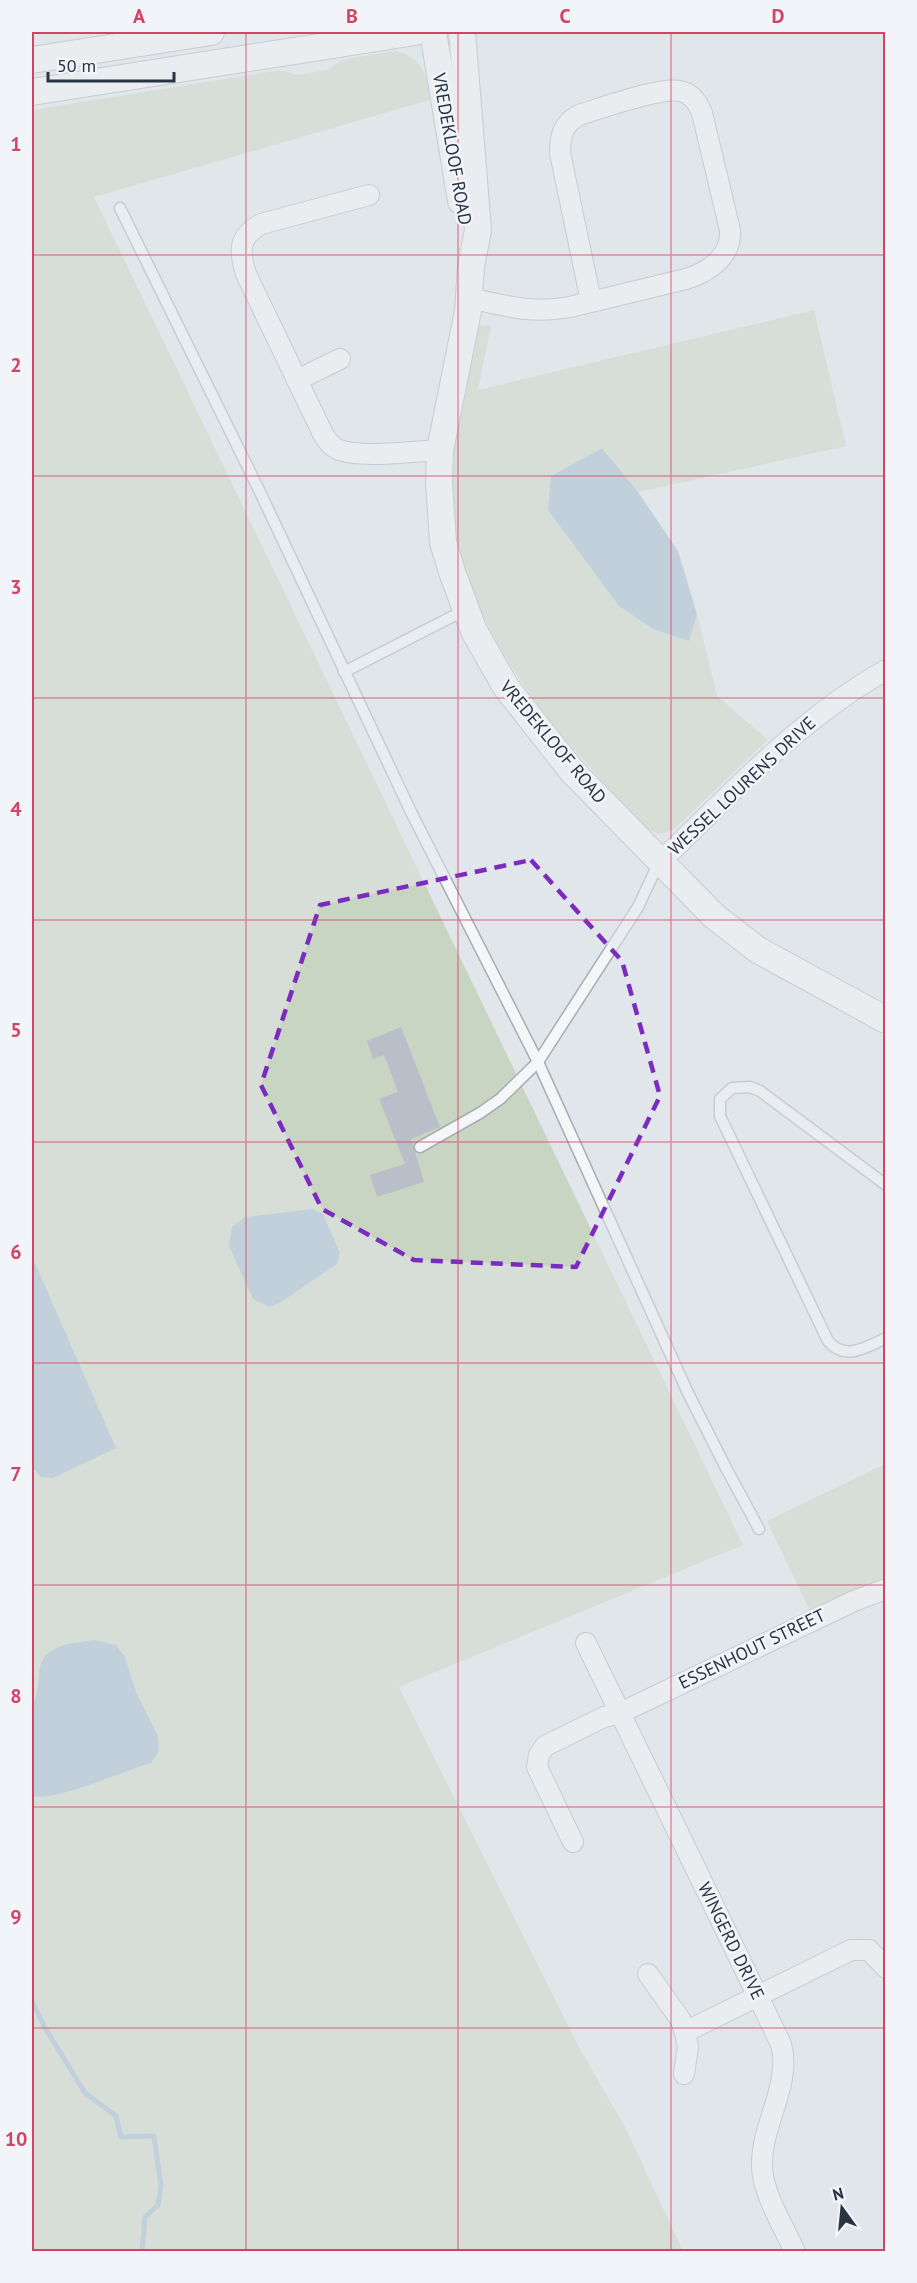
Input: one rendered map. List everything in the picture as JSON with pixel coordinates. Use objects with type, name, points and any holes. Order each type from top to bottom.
[{"type":"street","points":[[32,60],[163,36],[211,32]]},
{"type":"street","points":[[32,92],[415,32]]},
{"type":"street","name":"VREDEKLOOF ROAD","points":[[433,32],[471,266]]},
{"type":"street","name":"VREDEKLOOF ROAD","points":[[462,32],[478,230],[471,266],[470,298],[440,450],[438,483],[441,529],[447,557],[465,610],[485,652],[516,702],[573,771],[660,862],[733,933],[758,950],[885,1020]]},
{"type":"street","points":[[470,298],[537,311],[550,311],[697,276],[712,266],[727,251],[730,243],[730,230],[702,113],[697,102],[688,94],[680,91],[655,93],[579,115],[569,120],[564,128],[560,138],[560,153],[591,301]]},
{"type":"street","points":[[369,195],[261,224],[253,229],[244,239],[241,250],[246,274],[330,445],[339,450],[354,453],[440,450]]},
{"type":"street","points":[[297,380],[340,359]]},
{"type":"street","name":"WESSEL LOURENS DRIVE","points":[[660,862],[791,737],[852,691],[885,670]]},
{"type":"street","name":"ESSENHOUT STREET","points":[[573,1842],[539,1772],[537,1761],[539,1755],[549,1743],[604,1717],[620,1713],[854,1601],[885,1589]]},
{"type":"street","name":"WINGERD DRIVE","points":[[586,1643],[781,2044],[784,2061],[782,2078],[765,2138],[762,2167],[770,2196],[795,2252]]},
{"type":"street","points":[[685,2032],[851,1950],[869,1950],[885,1968]]},
{"type":"street","points":[[648,1974],[680,2019],[685,2032],[688,2047],[684,2074]]},
{"type":"lane","points":[[120,208],[259,490],[412,814],[538,1062],[688,1393],[759,1529]]},
{"type":"lane","points":[[344,672],[465,610]]},
{"type":"lane","points":[[420,1147],[500,1099],[538,1062],[638,907],[660,862]]},
{"type":"lane","points":[[885,1185],[760,1091],[750,1087],[732,1088],[720,1100],[720,1116],[828,1341],[841,1352],[850,1353],[862,1350],[885,1338]]},
{"type":"highlighted area","points":[[531,860],[622,961],[660,1096],[576,1267],[414,1260],[322,1209],[261,1085],[320,905]]},
{"type":"green space","points":[[393,51],[410,56],[421,67],[433,99],[94,197],[743,1545],[399,1687],[580,2049],[625,2127],[683,2251],[32,2252],[32,110],[281,70],[296,75],[328,70],[341,60]]},
{"type":"green space","points":[[814,310],[846,446],[638,492],[602,448],[688,641],[697,614],[717,696],[768,740],[674,829],[666,833],[655,832],[644,826],[607,787],[538,705],[508,661],[483,615],[464,566],[453,514],[452,458],[459,408],[479,325],[491,326],[478,390]]},
{"type":"green space","points":[[885,1464],[885,1581],[811,1613],[767,1521]]},
{"type":"water","points":[[602,448],[638,492],[678,551],[697,614],[689,641],[653,629],[619,606],[548,510],[551,476]]},
{"type":"water","points":[[312,1209],[323,1214],[340,1253],[337,1264],[270,1307],[253,1299],[229,1246],[232,1227],[245,1217]]},
{"type":"water","points":[[32,1262],[35,1263],[116,1448],[53,1478],[41,1477],[32,1467]]},
{"type":"water","points":[[94,1640],[116,1645],[125,1657],[136,1692],[158,1736],[159,1751],[151,1763],[90,1785],[56,1795],[32,1796],[32,1707],[41,1664],[45,1656],[59,1647]]},
{"type":"building","points":[[401,1027],[440,1127],[411,1139],[424,1182],[377,1197],[370,1175],[405,1164],[379,1099],[398,1092],[384,1055],[373,1059],[367,1041]]},
{"type":"waterway","points":[[32,2001],[44,2026],[85,2093],[116,2116],[121,2137],[154,2136],[161,2186],[158,2205],[145,2217],[142,2252]]}]
